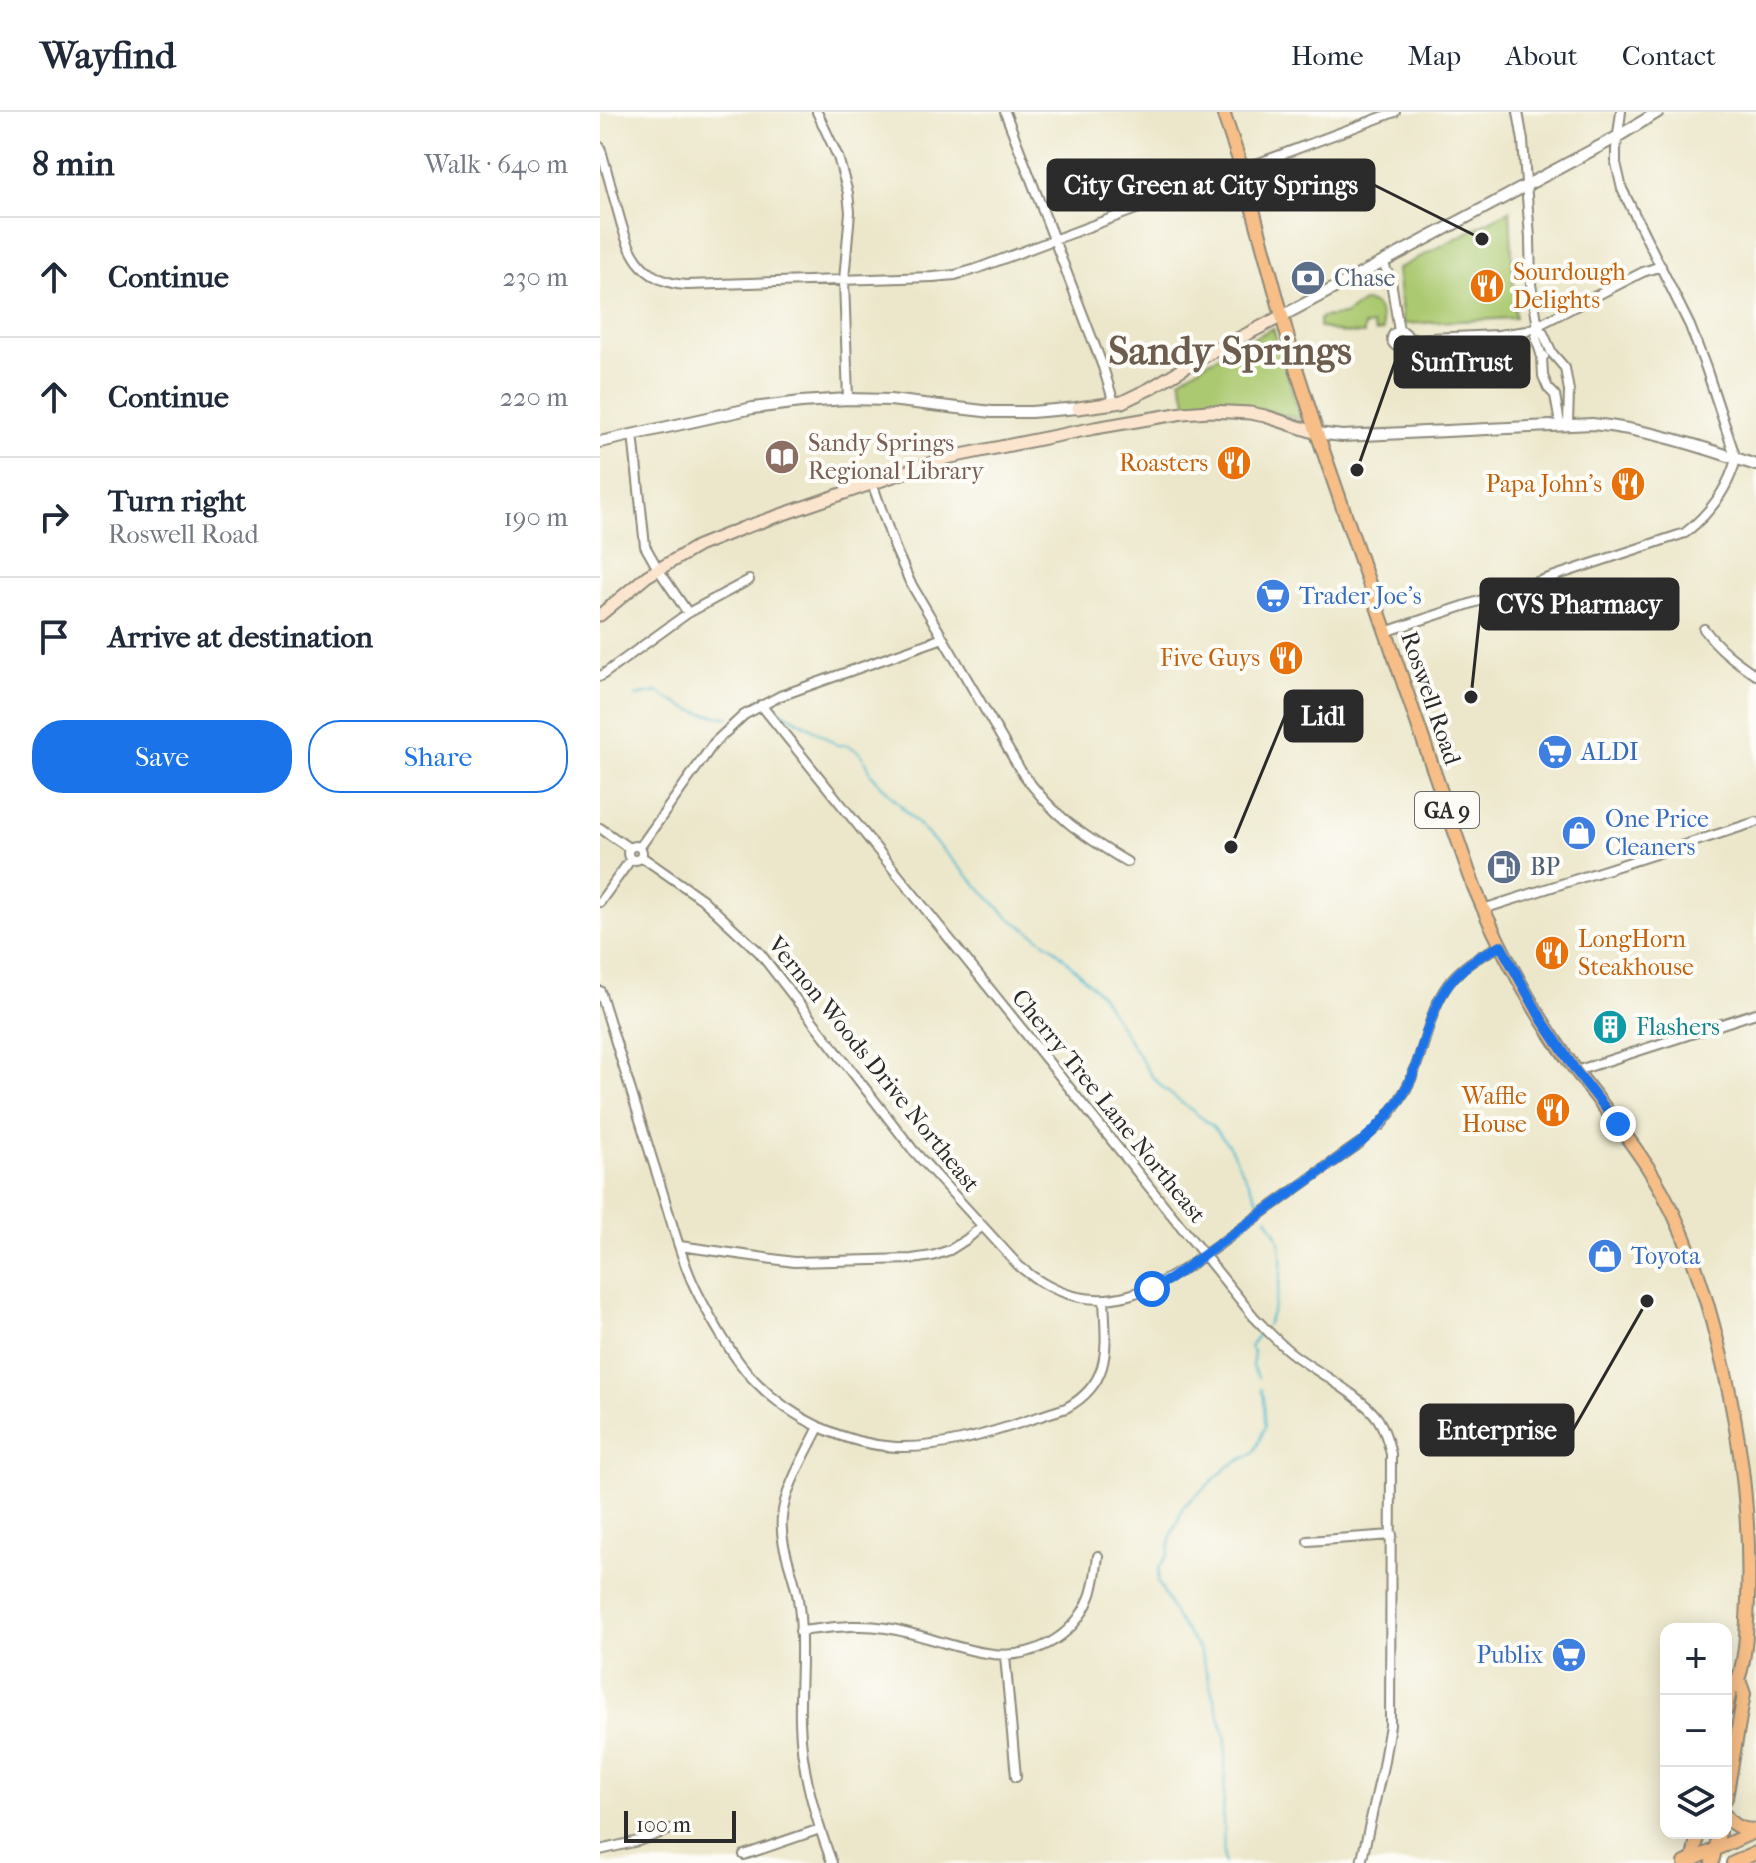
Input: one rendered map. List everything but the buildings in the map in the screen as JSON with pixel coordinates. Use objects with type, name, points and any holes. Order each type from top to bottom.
[{"type":"main road","name":"Roswell Road","points":[[1223,112],[1317,433],[1483,909],[1542,1020],[1658,1185],[1690,1251],[1709,1306],[1739,1442],[1748,1542],[1747,1613],[1739,1680],[1744,1694],[1731,1767]]},
{"type":"main road","points":[[1078,408],[1122,402],[1282,316]]},
{"type":"main road","points":[[600,615],[658,569],[698,546],[949,458],[1095,428],[1209,411],[1257,414],[1317,433]]},
{"type":"main road","name":"Roswell Road","points":[[1729,1695],[1739,1680]]},
{"type":"main road","points":[[1732,1822],[1756,1831]]},
{"type":"main road","points":[[1700,1860],[1756,1831]]},
{"type":"main road","points":[[1698,1839],[1700,1860]]},
{"type":"main road","points":[[1700,1860],[1715,1839]]},
{"type":"main road","points":[[1733,1863],[1756,1853]]},
{"type":"street","points":[[817,112],[845,175],[848,193],[850,212],[844,280],[848,399]]},
{"type":"street","points":[[1005,112],[1114,403]]},
{"type":"street","points":[[600,147],[627,246],[641,266],[663,280],[687,285],[933,277],[976,269],[1395,112]]},
{"type":"street","points":[[1518,112],[1523,141],[1531,284],[1538,327],[1536,338],[1542,357],[1543,376],[1555,395],[1564,424]]},
{"type":"street","points":[[1385,632],[1685,533],[1699,522],[1725,489],[1736,459],[1698,347],[1622,189],[1616,163],[1621,112]]},
{"type":"street","points":[[1282,316],[1617,137],[1658,112]]},
{"type":"street","points":[[1383,262],[1391,281],[1399,331]]},
{"type":"street","points":[[1408,339],[1527,331],[1643,272],[1661,266]]},
{"type":"street","points":[[1538,327],[1552,353],[1565,368],[1569,391],[1564,424]]},
{"type":"street","points":[[1404,332],[1408,339],[1402,347],[1394,345],[1392,335],[1404,332]]},
{"type":"street","points":[[1542,357],[1552,353]]},
{"type":"street","points":[[1555,395],[1569,391]]},
{"type":"street","points":[[600,442],[753,408],[801,402],[890,400],[992,412],[1078,408]]},
{"type":"street","points":[[1317,433],[1342,436],[1592,424],[1648,431],[1756,465]]},
{"type":"street","points":[[633,434],[645,546],[688,613]]},
{"type":"street","points":[[872,483],[901,565],[1021,771],[1056,814],[1127,862]]},
{"type":"street","points":[[601,676],[688,613],[749,580]]},
{"type":"street","points":[[1704,629],[1729,657],[1756,675]]},
{"type":"street","points":[[640,847],[714,743],[734,723],[780,696],[943,638]]},
{"type":"street","name":"Cherry Tree Lane Northeast","points":[[761,705],[1254,1317],[1292,1353],[1364,1403],[1379,1420],[1391,1454],[1390,1725],[1361,1863]]},
{"type":"street","points":[[1483,909],[1756,822]]},
{"type":"street","points":[[600,828],[629,848]]},
{"type":"street","points":[[629,848],[634,845],[643,852],[642,857],[631,859]]},
{"type":"street","points":[[629,848],[631,859]]},
{"type":"street","name":"Vernon Woods Drive Northeast","points":[[642,857],[702,899],[759,952],[913,1150],[1019,1266],[1039,1281],[1069,1294],[1104,1300],[1152,1289],[1360,1143]]},
{"type":"street","points":[[600,902],[631,859]]},
{"type":"street","points":[[1360,1143],[1380,1126],[1409,1083],[1432,1012],[1443,989],[1472,961],[1501,946]]},
{"type":"street","points":[[600,991],[698,1295],[739,1363],[756,1382],[775,1400],[819,1427],[870,1443],[894,1447],[923,1446],[962,1440],[1066,1408],[1088,1393],[1102,1370],[1106,1350],[1104,1300]]},
{"type":"street","points":[[1576,1071],[1756,1013]]},
{"type":"street","points":[[680,1246],[794,1262],[912,1259],[950,1250],[982,1226]]},
{"type":"street","points":[[819,1427],[788,1493],[782,1519],[783,1545],[799,1601],[802,1744],[808,1788],[832,1863]]},
{"type":"street","points":[[1308,1541],[1392,1535]]},
{"type":"street","points":[[800,1631],[848,1626],[881,1627],[984,1653],[1005,1656],[1023,1654],[1058,1639],[1082,1613],[1090,1596],[1098,1556]]},
{"type":"street","points":[[1005,1656],[1016,1777]]},
{"type":"street","points":[[600,1850],[671,1829]]},
{"type":"street","points":[[744,1855],[820,1829]]},
{"type":"green space","points":[[1510,210],[1515,318],[1403,324],[1397,269]]},
{"type":"green space","points":[[1363,302],[1377,307],[1383,331],[1375,332],[1373,325],[1364,326],[1364,334],[1319,327],[1322,317],[1344,315]]},
{"type":"green space","points":[[1273,328],[1301,419],[1243,405],[1188,405],[1180,379]]},
{"type":"waterway","points":[[636,696],[658,692],[691,710],[728,717]]},
{"type":"waterway","points":[[779,710],[837,745],[848,745],[859,752],[871,774],[1007,916],[1054,948],[1100,994],[1151,1075],[1164,1089],[1211,1125],[1228,1144],[1261,1206]]},
{"type":"waterway","points":[[1267,1217],[1280,1245],[1281,1268],[1278,1293],[1267,1325]]},
{"type":"waterway","points":[[1258,1377],[1252,1367],[1254,1353],[1250,1347],[1260,1332]]},
{"type":"waterway","points":[[1224,1863],[1226,1738],[1200,1651],[1176,1617],[1158,1582],[1159,1568],[1168,1554],[1171,1536],[1184,1506],[1229,1466],[1254,1453],[1265,1427],[1261,1389]]},
{"type":"place","name":"City Green at City Springs","points":[[1482,239]]},
{"type":"place","name":"Chase","points":[[1308,278]]},
{"type":"place","name":"Sourdough Delights","points":[[1487,286]]},
{"type":"place","name":"Sandy Springs Regional Library","points":[[782,457]]},
{"type":"place","name":"Roasters","points":[[1234,463]]},
{"type":"place","name":"SunTrust","points":[[1357,470]]},
{"type":"place","name":"Papa John's","points":[[1628,484]]},
{"type":"place","name":"Trader Joe's","points":[[1273,596]]},
{"type":"place","name":"Five Guys","points":[[1286,658]]},
{"type":"place","name":"CVS Pharmacy","points":[[1471,697]]},
{"type":"place","name":"ALDI","points":[[1555,752]]},
{"type":"place","name":"One Price Cleaners","points":[[1579,833]]},
{"type":"place","name":"Lidl","points":[[1231,847]]},
{"type":"place","name":"BP","points":[[1504,867]]},
{"type":"place","name":"LongHorn Steakhouse","points":[[1552,953]]},
{"type":"place","name":"Flashers","points":[[1610,1027]]},
{"type":"place","name":"Waffle House","points":[[1553,1110]]},
{"type":"place","name":"Toyota","points":[[1605,1256]]},
{"type":"place","name":"Enterprise","points":[[1647,1301]]},
{"type":"place","name":"Publix","points":[[1569,1655]]},
{"type":"district","name":"Sandy Springs","points":[[1230,350]]},
{"type":"route","points":[[1152,1289],[1204,1255],[1380,1126],[1409,1083],[1432,1012],[1443,989],[1472,961],[1501,946],[1542,1020],[1576,1071],[1618,1124]]}]
